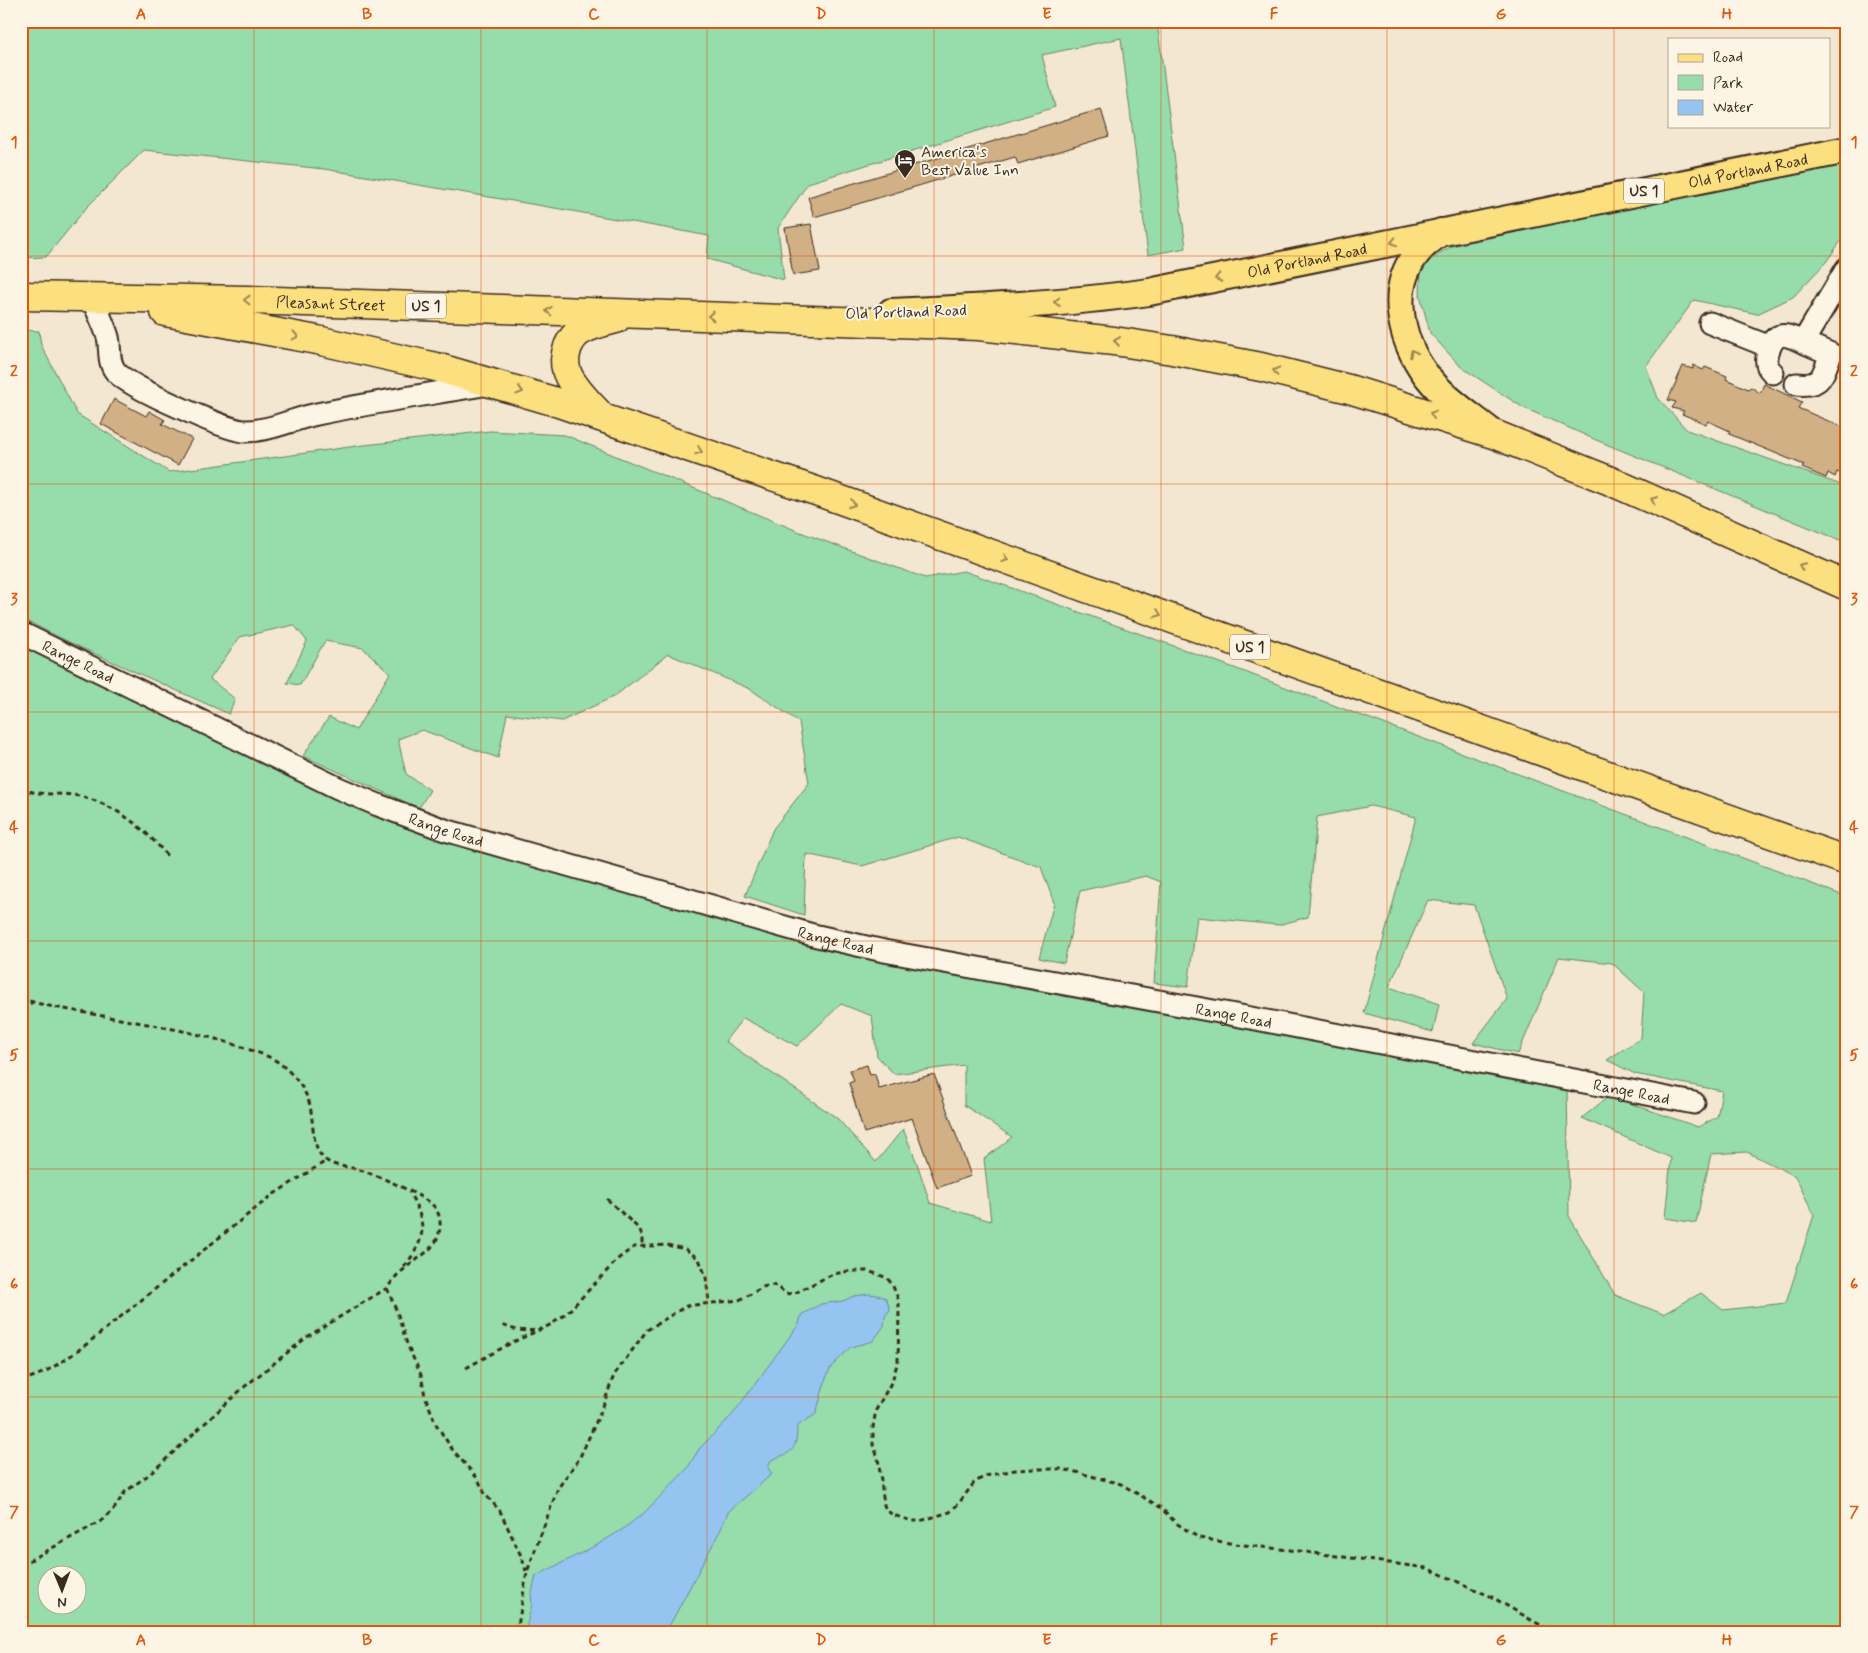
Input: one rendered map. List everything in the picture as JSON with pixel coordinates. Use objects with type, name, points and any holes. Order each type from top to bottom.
[{"type":"highway","name":"Pleasant Street","points":[[21,296],[248,300],[978,326],[1104,340],[1172,350],[1261,367],[1349,388],[1496,436]]},
{"type":"highway","name":"US 1","points":[[92,298],[317,340],[436,367],[601,416],[1847,861]]},
{"type":"highway","points":[[601,416],[578,391],[568,376],[566,351],[579,332],[588,327],[610,320],[642,314]]},
{"type":"highway","name":"US 1","points":[[1496,436],[1608,480],[1847,586]]},
{"type":"main road","name":"Old Portland Road","points":[[760,317],[992,307],[1089,300],[1149,292],[1847,150]]},
{"type":"main road","name":"US 1","points":[[1442,231],[1418,251],[1403,281],[1401,298],[1405,336],[1416,360],[1432,383],[1496,436]]},
{"type":"street","points":[[1803,342],[1847,268]]},
{"type":"street","points":[[92,298],[108,338],[110,359],[116,372],[141,388],[221,426],[244,431],[270,427],[344,408],[494,383]]},
{"type":"street","points":[[1710,323],[1770,347]]},
{"type":"street","points":[[1773,373],[1767,366],[1766,358],[1776,338],[1781,336],[1788,336],[1839,357],[1815,383],[1808,385],[1796,384]]},
{"type":"street","name":"Range Road","points":[[21,633],[338,788],[378,805],[445,830],[508,849],[804,933],[884,951],[1230,1014],[1694,1104]]},
{"type":"path","points":[[21,788],[36,793],[79,796],[101,804],[119,813],[139,827],[154,840],[168,857]]},
{"type":"path","points":[[21,998],[215,1037],[263,1054],[282,1065],[301,1086],[310,1104],[315,1130],[314,1140],[318,1153],[326,1161],[386,1179],[427,1200],[436,1209],[440,1217],[440,1230],[435,1242],[424,1254],[401,1272]]},
{"type":"path","points":[[21,1005],[35,1002]]},
{"type":"path","points":[[21,1380],[31,1378],[51,1368],[83,1348],[271,1196],[326,1161]]},
{"type":"path","points":[[21,1566],[101,1521],[114,1509],[125,1492],[151,1473],[243,1388],[307,1337],[387,1288],[416,1252],[421,1239],[422,1226],[419,1210],[409,1192]]},
{"type":"path","points":[[607,1199],[638,1227],[642,1235],[642,1246]]},
{"type":"path","points":[[466,1368],[511,1343],[552,1324],[568,1312],[619,1258],[634,1247],[667,1245],[685,1249],[699,1260],[706,1278],[709,1302]]},
{"type":"path","points":[[517,1632],[526,1572],[558,1488],[583,1452],[602,1409],[614,1375],[647,1330],[686,1306],[738,1300],[771,1285],[777,1286],[786,1294],[795,1293],[833,1274],[867,1271],[887,1278],[892,1284],[899,1301],[898,1361],[892,1381],[876,1410],[873,1427],[873,1445],[878,1457],[884,1505],[886,1510],[893,1515],[902,1519],[920,1521],[950,1512],[974,1483],[985,1476],[1015,1470],[1061,1469],[1121,1484],[1160,1507],[1176,1523],[1199,1538],[1427,1568],[1492,1597],[1554,1632]]},
{"type":"path","points":[[387,1288],[398,1312],[407,1344],[421,1375],[425,1396],[436,1424],[452,1449],[478,1479],[485,1494],[500,1511],[522,1558],[526,1572]]},
{"type":"path","points":[[503,1325],[522,1332],[539,1330]]},
{"type":"green space","points":[[21,21],[1157,21],[1186,248],[1148,255],[1121,38],[1042,55],[1055,107],[808,183],[778,228],[784,280],[707,259],[709,236],[324,169],[144,150],[86,208],[46,257],[21,258]]},
{"type":"green space","points":[[1847,162],[1846,234],[1826,262],[1793,297],[1757,314],[1694,300],[1646,366],[1658,398],[1687,430],[1847,487],[1847,543],[1596,440],[1522,407],[1461,367],[1430,333],[1420,295],[1421,265],[1450,247],[1492,234]]},
{"type":"green space","points":[[21,330],[39,331],[41,345],[77,414],[169,472],[364,445],[490,431],[565,435],[800,532],[925,578],[964,571],[1202,656],[1847,897],[1847,1632],[21,1632],[21,643],[456,840],[829,951],[1016,981],[1567,1086],[1569,1216],[1615,1295],[1663,1314],[1701,1293],[1723,1310],[1786,1303],[1814,1215],[1795,1176],[1747,1152],[1711,1154],[1696,1223],[1665,1218],[1671,1158],[1582,1118],[1609,1096],[1698,1127],[1717,1117],[1722,1091],[1635,1074],[1607,1060],[1641,1038],[1644,992],[1612,963],[1559,957],[1518,1054],[1473,1043],[1507,999],[1474,905],[1428,900],[1389,987],[1439,1004],[1433,1032],[1364,1013],[1416,817],[1371,806],[1317,817],[1308,917],[1278,925],[1197,917],[1188,987],[1154,983],[1161,882],[1146,876],[1080,891],[1064,963],[1039,958],[1054,903],[1041,867],[958,837],[862,866],[806,854],[804,915],[745,896],[773,829],[809,783],[799,722],[750,689],[668,654],[615,696],[562,721],[507,714],[498,758],[422,730],[398,739],[406,774],[430,790],[419,808],[303,756],[329,717],[356,730],[390,673],[363,648],[325,641],[300,685],[287,683],[307,641],[294,625],[240,637],[210,679],[235,699],[229,714],[73,644],[21,618]],"holes":[[[841,1004],[872,1016],[877,1056],[894,1074],[964,1065],[964,1105],[1012,1137],[984,1159],[991,1221],[930,1203],[903,1129],[876,1162],[837,1118],[725,1041],[743,1018],[797,1046]]]},
{"type":"water","points":[[869,1294],[886,1298],[890,1310],[885,1316],[884,1326],[873,1341],[851,1347],[831,1367],[816,1414],[797,1426],[795,1446],[784,1455],[771,1460],[768,1468],[772,1474],[728,1512],[721,1529],[666,1632],[525,1632],[536,1576],[597,1545],[644,1513],[687,1469],[699,1449],[733,1414],[799,1324],[801,1315],[821,1304],[843,1301],[854,1296]]},
{"type":"building","points":[[1101,109],[1109,136],[1018,164],[1015,157],[814,217],[808,197]]},
{"type":"building","points":[[811,224],[820,271],[793,275],[785,228]]},
{"type":"building","points":[[1693,365],[1703,370],[1705,367],[1727,376],[1726,379],[1748,389],[1751,387],[1760,393],[1764,384],[1802,402],[1798,408],[1847,429],[1847,464],[1842,474],[1837,472],[1835,477],[1828,473],[1826,478],[1802,468],[1804,465],[1729,434],[1730,431],[1708,421],[1706,424],[1682,414],[1684,411],[1672,408],[1676,402],[1668,400],[1683,366],[1693,369]]},
{"type":"building","points":[[114,399],[146,416],[149,411],[165,420],[162,424],[192,439],[178,465],[101,424]]},
{"type":"building","points":[[867,1065],[870,1075],[875,1074],[879,1089],[934,1074],[971,1176],[937,1188],[912,1118],[864,1133],[849,1083],[854,1081],[850,1070]]},
{"type":"place","name":"America's Best Value Inn","points":[[905,179]]}]
